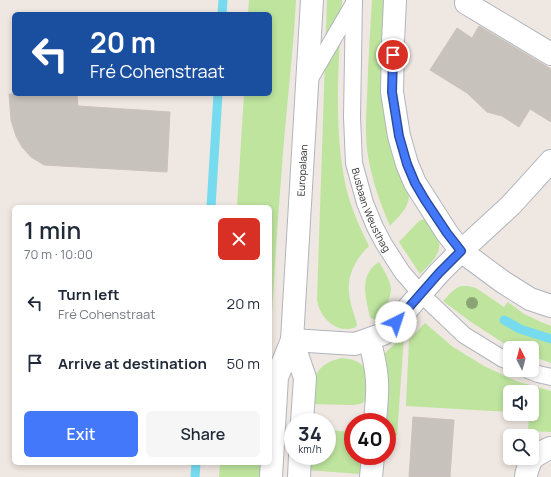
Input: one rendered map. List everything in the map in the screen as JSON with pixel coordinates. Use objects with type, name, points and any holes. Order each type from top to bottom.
[{"type":"street","name":"Europalaan","points":[[272,460],[277,377],[292,340],[312,0]]},
{"type":"street","points":[[395,0],[392,92],[399,136],[407,164],[415,183],[447,233],[461,251],[503,282],[530,299],[551,306]]},
{"type":"street","points":[[466,3],[551,54]]},
{"type":"street","points":[[292,340],[355,344],[383,334],[396,322],[461,251],[511,205],[551,161]]},
{"type":"street","name":"Europalaan","points":[[292,340],[305,378],[303,413]]},
{"type":"street","points":[[369,340],[377,376],[375,413]]},
{"type":"street","points":[[526,477],[533,458],[551,448]]},
{"type":"street","name":"Europalaan","points":[[271,477],[272,465]]},
{"type":"street","points":[[299,477],[300,465]]},
{"type":"street","points":[[371,477],[372,465]]},
{"type":"lane","points":[[307,83],[354,2]]},
{"type":"lane","name":"Busbaan Weusthag","points":[[354,2],[352,117],[354,163],[365,203],[375,227],[402,272],[421,294],[464,335],[503,359]]},
{"type":"lane","points":[[539,374],[551,377]]},
{"type":"green space","points":[[249,0],[296,0],[278,213],[272,318],[272,205],[237,205],[244,96],[272,96],[272,12],[248,12]]},
{"type":"green space","points":[[327,0],[342,0],[338,73],[338,123],[340,148],[348,195],[357,221],[369,246],[356,261],[349,280],[352,309],[357,324],[356,327],[349,329],[342,329],[330,323],[322,313],[317,300]]},
{"type":"green space","points":[[372,0],[387,0],[409,195],[409,200],[405,208],[400,216],[390,226],[374,183],[366,142],[368,61]]},
{"type":"green space","points":[[424,219],[427,220],[435,232],[438,239],[439,249],[431,263],[420,274],[399,242],[419,221]]},
{"type":"green space","points":[[379,262],[388,278],[391,289],[385,310],[378,318],[374,319],[370,317],[365,287],[368,273],[372,267]]},
{"type":"green space","points":[[468,286],[476,288],[504,307],[508,302],[524,314],[551,326],[551,363],[539,359],[539,341],[503,341],[503,343],[471,322],[443,301],[458,287]]},
{"type":"green space","points":[[425,323],[453,347],[484,366],[503,375],[503,377],[507,377],[530,385],[503,385],[503,412],[406,406],[409,340]]},
{"type":"green space","points":[[404,336],[397,436],[396,413],[383,413],[383,358],[386,352]]},
{"type":"green space","points":[[341,358],[355,361],[361,364],[366,370],[366,400],[362,403],[353,405],[311,404],[314,380],[320,369],[332,361]]},
{"type":"green space","points":[[539,388],[551,391],[551,432],[539,431],[539,429],[528,429],[529,421],[539,421]]},
{"type":"green space","points":[[336,431],[344,431],[344,465],[365,465],[365,469],[360,474],[307,470],[307,465],[336,465]]},
{"type":"green space","points":[[220,465],[262,465],[261,477],[219,477]]},
{"type":"building","points":[[479,26],[551,69],[551,122],[530,109],[519,127],[502,116],[487,112],[467,93],[430,70],[457,28],[472,38]]},
{"type":"building","points":[[9,94],[12,94],[12,96],[77,96],[78,106],[170,112],[167,172],[44,165],[31,157],[22,147],[16,136],[11,120]]},
{"type":"building","points":[[413,417],[454,420],[450,477],[409,477]]},
{"type":"waterway","points":[[222,12],[223,0]]},
{"type":"waterway","points":[[211,205],[218,96]]},
{"type":"waterway","points":[[504,320],[520,329],[551,339]]},
{"type":"waterway","points":[[195,477],[196,465]]},
{"type":"route","points":[[393,55],[392,92],[399,136],[407,164],[415,183],[425,200],[461,251],[439,273],[396,322]]}]
